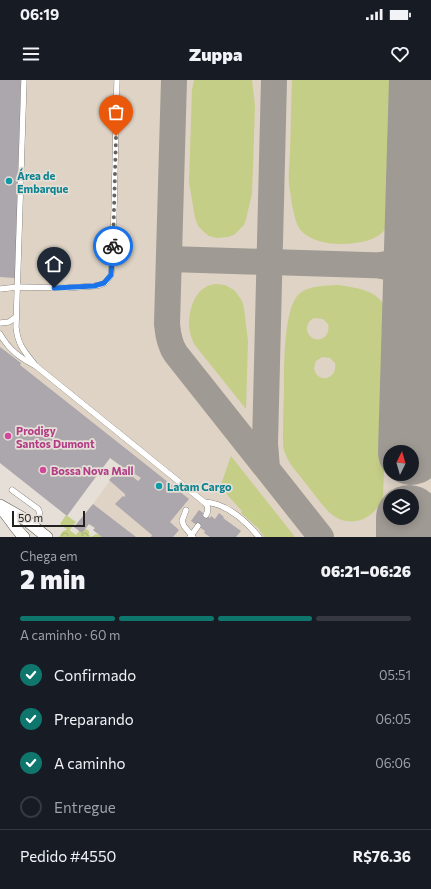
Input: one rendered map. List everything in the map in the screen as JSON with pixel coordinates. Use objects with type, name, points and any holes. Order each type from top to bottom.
[{"type":"street","points":[[0,507],[23,518],[47,537]]},
{"type":"street","points":[[0,507],[24,537]]},
{"type":"lane","points":[[24,80],[16,317],[16,328],[19,342],[22,349],[36,366],[204,502],[208,507],[206,515]]},
{"type":"lane","points":[[0,289],[18,287],[66,288],[94,286],[104,283],[111,275],[113,254],[117,80]]},
{"type":"lane","points":[[0,323],[9,322],[16,317]]},
{"type":"lane","points":[[0,334],[12,350],[23,360],[36,366]]},
{"type":"lane","points":[[12,490],[40,512],[40,516],[34,526]]},
{"type":"lane","points":[[204,502],[214,503],[226,508],[239,517],[259,537]]},
{"type":"lane","points":[[186,510],[182,521],[191,536],[198,526]]},
{"type":"shaded area","points":[[0,80],[431,80],[431,537],[102,537],[93,530],[95,528],[89,524],[82,533],[74,527],[120,467],[127,472],[128,471],[110,458],[92,482],[0,414]]},
{"type":"green space","points":[[194,80],[252,80],[255,106],[252,194],[244,225],[234,235],[228,237],[216,238],[209,236],[198,226],[195,218],[189,182],[192,90]]},
{"type":"green space","points":[[292,80],[395,80],[391,213],[388,225],[382,233],[373,239],[345,244],[327,243],[311,238],[304,234],[299,228],[292,205],[289,180]]},
{"type":"green space","points":[[215,284],[225,285],[234,290],[242,301],[244,308],[248,341],[246,409],[194,344],[190,333],[190,315],[195,299],[202,290]]},
{"type":"green space","points":[[338,285],[361,289],[380,299],[387,313],[389,326],[385,445],[383,445],[383,497],[373,512],[360,520],[344,521],[336,518],[329,512],[293,467],[283,446],[285,356],[287,326],[290,312],[294,301],[299,294],[312,287]],"holes":[[[315,318],[323,319],[328,324],[327,334],[320,339],[313,338],[309,335],[307,330],[309,322]],[[322,357],[330,358],[335,363],[334,372],[327,378],[320,377],[317,375],[314,368],[316,361]]]},
{"type":"green space","points":[[231,456],[295,537],[264,537],[258,528],[241,513],[242,511],[220,487]]},
{"type":"green space","points":[[66,515],[76,522],[69,531],[60,524]]},
{"type":"green space","points":[[68,529],[76,535],[79,531],[86,529],[89,531],[91,537],[59,537],[63,531]]},
{"type":"green space","points":[[96,534],[108,537],[91,537]]},
{"type":"building","name":"Área de Embarque","points":[[0,80],[21,80],[15,278],[0,277]]},
{"type":"building","points":[[0,347],[21,363],[20,365],[189,499],[170,522],[179,530],[173,537],[151,537],[152,535],[115,504],[123,496],[125,497],[125,494],[109,480],[120,467],[127,472],[128,471],[110,458],[67,516],[0,463]],"holes":[[[135,474],[141,478],[138,481],[133,477]]]},
{"type":"building","points":[[93,504],[136,537],[102,537],[93,530],[95,528],[89,524],[82,533],[74,527]]},
{"type":"building","points":[[199,510],[210,518],[211,516],[215,519],[219,513],[224,517],[223,518],[241,531],[236,537],[210,537],[204,533],[205,531],[191,521]]},
{"type":"taxiway","points":[[174,80],[167,324],[171,344],[176,354],[321,537]]},
{"type":"taxiway","points":[[267,468],[265,444],[274,80]]},
{"type":"taxiway","points":[[381,265],[396,261],[406,254],[412,243],[417,228]]},
{"type":"taxiway","points":[[169,259],[431,267]]},
{"type":"taxiway","points":[[382,266],[391,268],[403,275],[412,292],[416,308]]},
{"type":"taxiway","points":[[403,537],[407,525]]},
{"type":"runway","points":[[411,445],[422,80]]},
{"type":"runway","points":[[409,525],[409,537]]},
{"type":"way so far","points":[[113,246],[116,136]]},
{"type":"place","name":"Área de Embarque","points":[[9,181]]},
{"type":"place","name":"Prodigy Santos Dumont","points":[[8,436]]},
{"type":"place","name":"Bossa Nova Mall","points":[[43,470]]},
{"type":"place","name":"Latam Cargo","points":[[159,486]]},
{"type":"route","points":[[54,288],[94,286],[104,283],[111,275],[113,246]]}]
